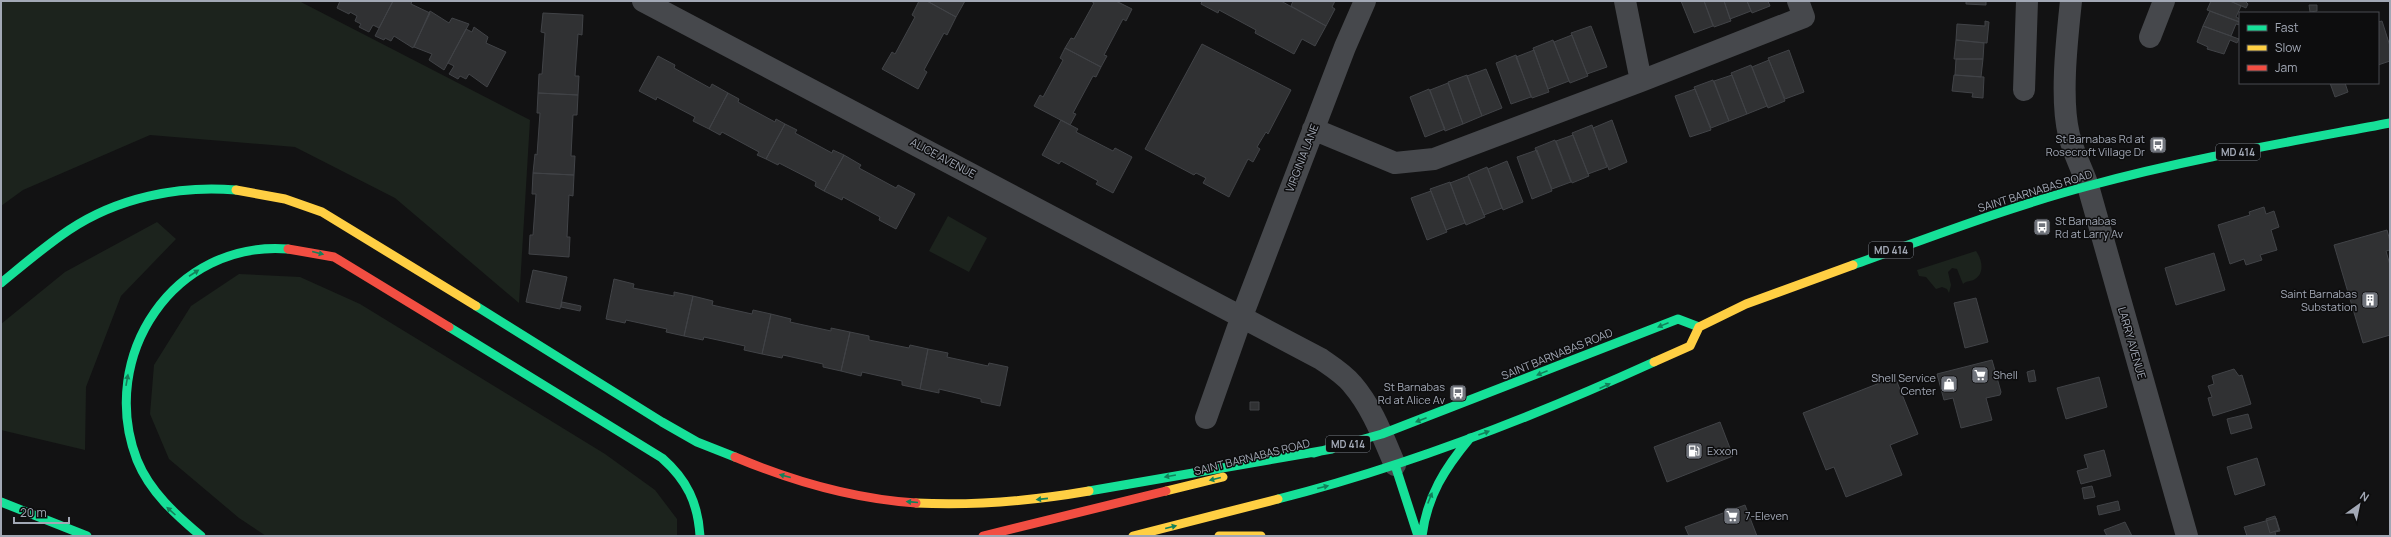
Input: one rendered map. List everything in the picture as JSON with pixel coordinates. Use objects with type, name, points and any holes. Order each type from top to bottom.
[{"type":"main road","name":"SAINT BARNABAS ROAD","points":[[983,536],[1332,449],[1382,434],[1678,319],[1699,327],[1746,304],[1895,249],[2088,186],[2249,149],[2390,123]]},
{"type":"main road","points":[[1,284],[71,228],[104,211],[126,202],[183,191],[204,189],[244,190],[282,198],[315,209],[344,224],[697,442],[773,473],[844,491],[907,502],[954,506],[1003,503],[1050,498],[1332,449]]},
{"type":"main road","points":[[201,536],[166,507],[144,476],[131,445],[124,413],[125,384],[132,355],[145,326],[163,301],[184,280],[209,263],[238,252],[272,247],[306,250],[334,257],[650,449],[669,463],[684,480],[695,500],[700,536]]},
{"type":"main road","points":[[1133,536],[1330,486],[1394,465],[1558,406],[1690,346],[1699,327]]},
{"type":"main road","points":[[1422,536],[1424,518],[1432,494],[1447,465],[1470,438]]},
{"type":"main road","points":[[1394,465],[1418,536]]},
{"type":"main road","points":[[1,502],[87,536]]},
{"type":"main road","points":[[1219,536],[1261,536]]},
{"type":"street","name":"ALICE AVENUE","points":[[643,1],[1242,316]]},
{"type":"street","name":"VIRGINIA LANE","points":[[1206,418],[1242,316],[1313,129],[1345,47],[1366,1]]},
{"type":"street","points":[[1625,1],[1641,81]]},
{"type":"street","points":[[1313,129],[1395,163],[1434,159],[1641,81],[1804,17],[1798,1]]},
{"type":"street","points":[[2024,90],[2027,1]]},
{"type":"street","name":"LARRY AVENUE","points":[[2071,1],[2066,110],[2069,135],[2088,186],[2187,536]]},
{"type":"street","points":[[2150,37],[2164,1]]},
{"type":"street","points":[[1242,316],[1306,350],[1341,374],[1358,392],[1382,434],[1394,465]]},
{"type":"shaded area","points":[[1,1],[299,1],[530,120],[519,303],[395,198],[295,147],[150,135],[23,190],[1,206]]},
{"type":"shaded area","points":[[948,216],[987,238],[969,272],[929,251]]},
{"type":"shaded area","points":[[157,222],[176,239],[121,296],[86,387],[85,450],[1,430],[1,324],[65,272]]},
{"type":"shaded area","points":[[1976,251],[1982,266],[1980,273],[1975,279],[1963,284],[1957,269],[1952,268],[1948,272],[1951,285],[1949,293],[1947,289],[1942,287],[1936,289],[1926,277],[1919,276],[1917,270]]},
{"type":"shaded area","points":[[239,274],[300,277],[360,304],[605,454],[655,490],[677,519],[677,536],[266,536],[239,518],[169,459],[150,414],[154,365],[191,306]]},
{"type":"building","points":[[340,1],[393,1],[379,28],[373,25],[369,32],[359,27],[361,24],[355,21],[357,16],[337,8]]},
{"type":"building","points":[[393,1],[412,1],[411,4],[430,13],[413,48],[394,36],[391,41],[375,36]]},
{"type":"building","points":[[919,1],[927,1],[956,17],[947,35],[944,33],[924,70],[927,72],[918,89],[882,69],[892,52],[895,54],[915,17],[912,15]]},
{"type":"building","points":[[927,1],[965,1],[956,17]]},
{"type":"building","points":[[1091,1],[1116,1],[1132,9],[1126,21],[1123,19],[1104,55],[1107,56],[1101,67],[1065,48],[1071,38],[1074,39],[1094,3]]},
{"type":"building","points":[[1202,1],[1281,1],[1326,26],[1315,46],[1302,39],[1294,54],[1255,33],[1256,30],[1219,10],[1218,13],[1201,4]]},
{"type":"building","points":[[1293,1],[1335,1],[1332,7],[1335,9],[1326,26],[1291,6]]},
{"type":"building","points":[[1681,1],[1704,1],[1713,26],[1694,33]]},
{"type":"building","points":[[1704,1],[1724,1],[1731,21],[1714,27]]},
{"type":"building","points":[[1724,1],[1747,1],[1751,11],[1730,19]]},
{"type":"building","points":[[1747,1],[1768,1],[1770,6],[1752,13]]},
{"type":"building","points":[[1966,1],[1986,1],[1986,5],[1966,4]]},
{"type":"building","points":[[2211,1],[2230,1],[2241,6],[2236,17],[2239,18],[2239,22],[2207,10]]},
{"type":"building","points":[[2230,1],[2245,1],[2248,4],[2246,8]]},
{"type":"building","points":[[2309,5],[2317,5],[2317,11],[2310,12]]},
{"type":"building","points":[[430,11],[449,23],[452,18],[469,24],[444,70],[429,60],[432,54],[414,47]]},
{"type":"building","points":[[2210,11],[2239,22],[2239,25],[2236,24],[2231,36],[2203,26]]},
{"type":"building","points":[[543,13],[583,15],[582,35],[578,34],[575,76],[579,76],[578,95],[538,93],[539,74],[542,74],[545,33],[541,32]]},
{"type":"building","points":[[1985,21],[1989,22],[1987,43],[1956,40],[1957,24],[1985,26]]},
{"type":"building","points":[[2382,21],[2390,46],[2390,61],[2379,65],[2379,22]]},
{"type":"building","points":[[1591,26],[1607,67],[1587,74],[1571,33]]},
{"type":"building","points":[[2203,26],[2239,39],[2237,43],[2230,40],[2224,54],[2207,49],[2208,47],[2197,42]]},
{"type":"building","points":[[474,27],[488,37],[486,43],[506,52],[487,87],[469,74],[466,79],[460,76],[458,79],[449,74],[454,66],[448,63],[466,29],[472,32]]},
{"type":"building","points":[[1572,35],[1588,76],[1570,83],[1554,42]]},
{"type":"building","points":[[1553,40],[1569,81],[1548,89],[1533,48]]},
{"type":"building","points":[[1956,40],[1984,43],[1983,59],[1954,59]]},
{"type":"building","points":[[1202,44],[1291,90],[1268,134],[1266,132],[1257,147],[1260,149],[1253,162],[1248,159],[1229,197],[1203,183],[1206,178],[1196,173],[1194,175],[1145,149]]},
{"type":"building","points":[[1065,48],[1101,67],[1096,77],[1093,76],[1073,113],[1076,114],[1070,125],[1034,106],[1040,95],[1043,97],[1063,60],[1060,58]]},
{"type":"building","points":[[1534,50],[1549,92],[1532,98],[1516,57]]},
{"type":"building","points":[[1789,50],[1804,92],[1785,99],[1768,58]]},
{"type":"building","points":[[1516,55],[1531,97],[1511,104],[1496,63]]},
{"type":"building","points":[[658,56],[675,65],[674,68],[710,88],[712,84],[728,93],[709,129],[693,121],[695,117],[657,97],[656,100],[639,91]]},
{"type":"building","points":[[1956,59],[1983,59],[1981,77],[1955,75]]},
{"type":"building","points":[[1769,60],[1785,101],[1768,108],[1752,67]]},
{"type":"building","points":[[1751,65],[1767,106],[1747,114],[1731,73]]},
{"type":"building","points":[[1486,69],[1502,108],[1482,116],[1467,76]]},
{"type":"building","points":[[1467,75],[1482,116],[1463,124],[1448,82]]},
{"type":"building","points":[[1732,75],[1747,114],[1729,121],[1714,81]]},
{"type":"building","points":[[1954,75],[1984,77],[1983,98],[1972,97],[1973,93],[1952,91]]},
{"type":"building","points":[[1713,80],[1729,121],[1711,128],[1694,87]]},
{"type":"building","points":[[1448,83],[1463,124],[1445,131],[1430,90]]},
{"type":"building","points":[[2330,84],[2345,84],[2348,92],[2335,97]]},
{"type":"building","points":[[1429,89],[1445,129],[1425,137],[1410,97]]},
{"type":"building","points":[[1695,89],[1711,130],[1690,137],[1675,96]]},
{"type":"building","points":[[538,93],[578,95],[577,115],[573,115],[571,156],[575,156],[574,175],[533,173],[535,154],[537,155],[540,113],[537,113]]},
{"type":"building","points":[[728,93],[739,99],[738,102],[775,122],[776,119],[785,124],[766,159],[757,155],[759,152],[722,132],[720,135],[709,129]]},
{"type":"building","points":[[1061,120],[1078,129],[1076,132],[1113,151],[1115,148],[1132,157],[1113,193],[1096,184],[1098,181],[1061,161],[1059,164],[1042,155]]},
{"type":"building","points":[[1612,120],[1627,162],[1609,170],[1593,128]]},
{"type":"building","points":[[785,124],[797,130],[795,133],[832,153],[833,150],[844,155],[824,191],[815,186],[816,182],[779,163],[778,165],[766,159]]},
{"type":"building","points":[[1592,125],[1607,167],[1588,174],[1572,133]]},
{"type":"building","points":[[1573,135],[1589,176],[1572,183],[1556,141]]},
{"type":"building","points":[[1555,140],[1571,182],[1552,189],[1535,148]]},
{"type":"building","points":[[1537,150],[1552,191],[1532,199],[1517,157]]},
{"type":"building","points":[[844,155],[861,165],[859,168],[896,188],[898,185],[915,194],[896,229],[879,220],[880,217],[843,197],[842,200],[824,191]]},
{"type":"building","points":[[1507,161],[1523,202],[1503,210],[1488,169]]},
{"type":"building","points":[[1487,167],[1502,208],[1484,215],[1468,175]]},
{"type":"building","points":[[533,173],[574,175],[573,196],[569,195],[567,237],[570,237],[569,257],[529,254],[530,235],[533,235],[536,194],[532,194]]},
{"type":"building","points":[[1468,176],[1485,217],[1466,225],[1450,183]]},
{"type":"building","points":[[1450,182],[1465,223],[1446,230],[1430,189]]},
{"type":"building","points":[[1431,191],[1447,232],[1427,240],[1411,198]]},
{"type":"building","points":[[2264,207],[2266,214],[2274,211],[2279,227],[2271,230],[2277,250],[2260,255],[2262,260],[2246,265],[2244,259],[2230,264],[2218,225],[2250,215],[2249,212]]},
{"type":"building","name":"Saint Barnabas Substation","points":[[2387,230],[2390,241],[2390,250],[2386,251],[2390,265],[2390,335],[2363,343],[2334,245]]},
{"type":"building","points":[[2214,253],[2225,290],[2176,305],[2165,268]]},
{"type":"building","points":[[533,270],[567,277],[560,309],[526,302]]},
{"type":"building","points":[[614,279],[634,284],[633,288],[674,296],[674,292],[693,296],[684,336],[666,332],[667,329],[626,320],[625,323],[606,319]]},
{"type":"building","points":[[693,296],[713,301],[712,305],[752,314],[753,310],[771,314],[762,354],[744,350],[745,346],[704,337],[703,340],[684,336]]},
{"type":"building","name":"Shell","points":[[1976,298],[1988,342],[1965,348],[1954,303]]},
{"type":"building","points":[[562,302],[581,306],[580,311],[561,307]]},
{"type":"building","points":[[771,314],[791,319],[790,322],[831,331],[831,328],[850,332],[841,371],[823,367],[823,364],[783,355],[782,358],[762,354]]},
{"type":"building","points":[[850,332],[869,336],[869,340],[909,348],[910,345],[928,349],[920,389],[902,385],[902,381],[862,372],[861,376],[841,371]]},
{"type":"building","points":[[928,349],[948,353],[947,357],[988,366],[989,363],[1008,367],[1000,406],[981,402],[981,399],[939,389],[939,393],[920,389]]},
{"type":"building","points":[[1992,360],[2001,392],[2000,395],[1986,398],[1992,420],[1961,428],[1953,398],[1944,400],[1937,374]]},
{"type":"building","points":[[2234,369],[2239,376],[2242,375],[2251,404],[2213,416],[2208,398],[2212,397],[2208,386],[2214,384],[2212,376]]},
{"type":"building","points":[[2034,370],[2036,381],[2029,382],[2027,372]]},
{"type":"building","points":[[1895,377],[1918,434],[1890,445],[1902,475],[1846,497],[1834,467],[1826,470],[1803,413]]},
{"type":"building","points":[[2099,377],[2107,407],[2066,419],[2057,388]]},
{"type":"building","points":[[1250,402],[1259,402],[1259,410],[1250,410]]},
{"type":"building","points":[[2248,414],[2252,428],[2231,434],[2227,419]]},
{"type":"building","name":"Exxon","points":[[1720,422],[1733,456],[1667,482],[1654,447]]},
{"type":"building","points":[[2104,450],[2111,476],[2081,484],[2077,471],[2088,468],[2084,455]]},
{"type":"building","points":[[2257,458],[2265,485],[2235,495],[2227,467]]},
{"type":"building","points":[[2092,486],[2095,497],[2084,499],[2082,488]]},
{"type":"building","points":[[2118,501],[2120,510],[2099,515],[2097,506]]},
{"type":"building","name":"7-Eleven","points":[[1745,505],[1757,536],[1689,536],[1685,527]]},
{"type":"building","points":[[2275,516],[2279,530],[2270,533],[2266,519]]},
{"type":"building","points":[[2276,518],[2280,531],[2275,532],[2276,536],[2247,536],[2244,527]]},
{"type":"building","points":[[2125,522],[2132,536],[2107,536],[2104,530]]},
{"type":"traffic: fast","points":[[1853,265],[1999,213],[2058,194],[2125,176],[2200,159],[2390,123]]},
{"type":"traffic: fast","points":[[1,283],[60,236],[88,219],[107,210],[128,202],[170,192],[214,189],[236,190]]},
{"type":"traffic: fast","points":[[201,536],[182,520],[156,493],[142,472],[137,460],[127,421],[128,382],[137,345],[155,312],[180,284],[211,264],[247,251],[288,249]]},
{"type":"traffic: fast","points":[[476,306],[662,422],[697,442],[735,457]]},
{"type":"traffic: fast","points":[[1314,453],[1382,434],[1678,319],[1699,327]]},
{"type":"traffic: fast","points":[[449,327],[662,458],[671,466],[690,493],[697,513],[700,536]]},
{"type":"traffic: fast","points":[[1278,499],[1375,471],[1469,439],[1562,402],[1654,362]]},
{"type":"traffic: fast","points":[[1422,536],[1428,508],[1438,483],[1470,438]]},
{"type":"traffic: fast","points":[[1089,491],[1332,449]]},
{"type":"traffic: fast","points":[[1395,465],[1418,536]]},
{"type":"traffic: fast","points":[[1,502],[87,536]]},
{"type":"traffic: slow","points":[[236,190],[285,199],[322,212],[476,306]]},
{"type":"traffic: slow","points":[[1654,362],[1690,346],[1699,327],[1746,304],[1853,265]]},
{"type":"traffic: slow","points":[[1166,491],[1223,477]]},
{"type":"traffic: slow","points":[[916,503],[960,504],[1003,502],[1046,498],[1089,491]]},
{"type":"traffic: slow","points":[[1133,536],[1278,499]]},
{"type":"traffic: slow","points":[[1219,536],[1261,536]]},
{"type":"traffic: jam","points":[[288,249],[334,257],[449,327]]},
{"type":"traffic: jam","points":[[735,457],[779,474],[824,488],[870,498],[916,503]]},
{"type":"traffic: jam","points":[[983,536],[1166,491]]},
{"type":"place","name":"St Barnabas Rd at Rosecroft Village Dr","points":[[2158,145]]},
{"type":"place","name":"St Barnabas Rd at Larry Av","points":[[2042,227]]},
{"type":"place","name":"Saint Barnabas Substation","points":[[2370,300]]},
{"type":"place","name":"Shell","points":[[1980,375]]},
{"type":"place","name":"Shell Service Center","points":[[1949,384]]},
{"type":"place","name":"St Barnabas Rd at Alice Av","points":[[1458,393]]},
{"type":"place","name":"Exxon","points":[[1694,451]]},
{"type":"place","name":"7-Eleven","points":[[1732,516]]}]
